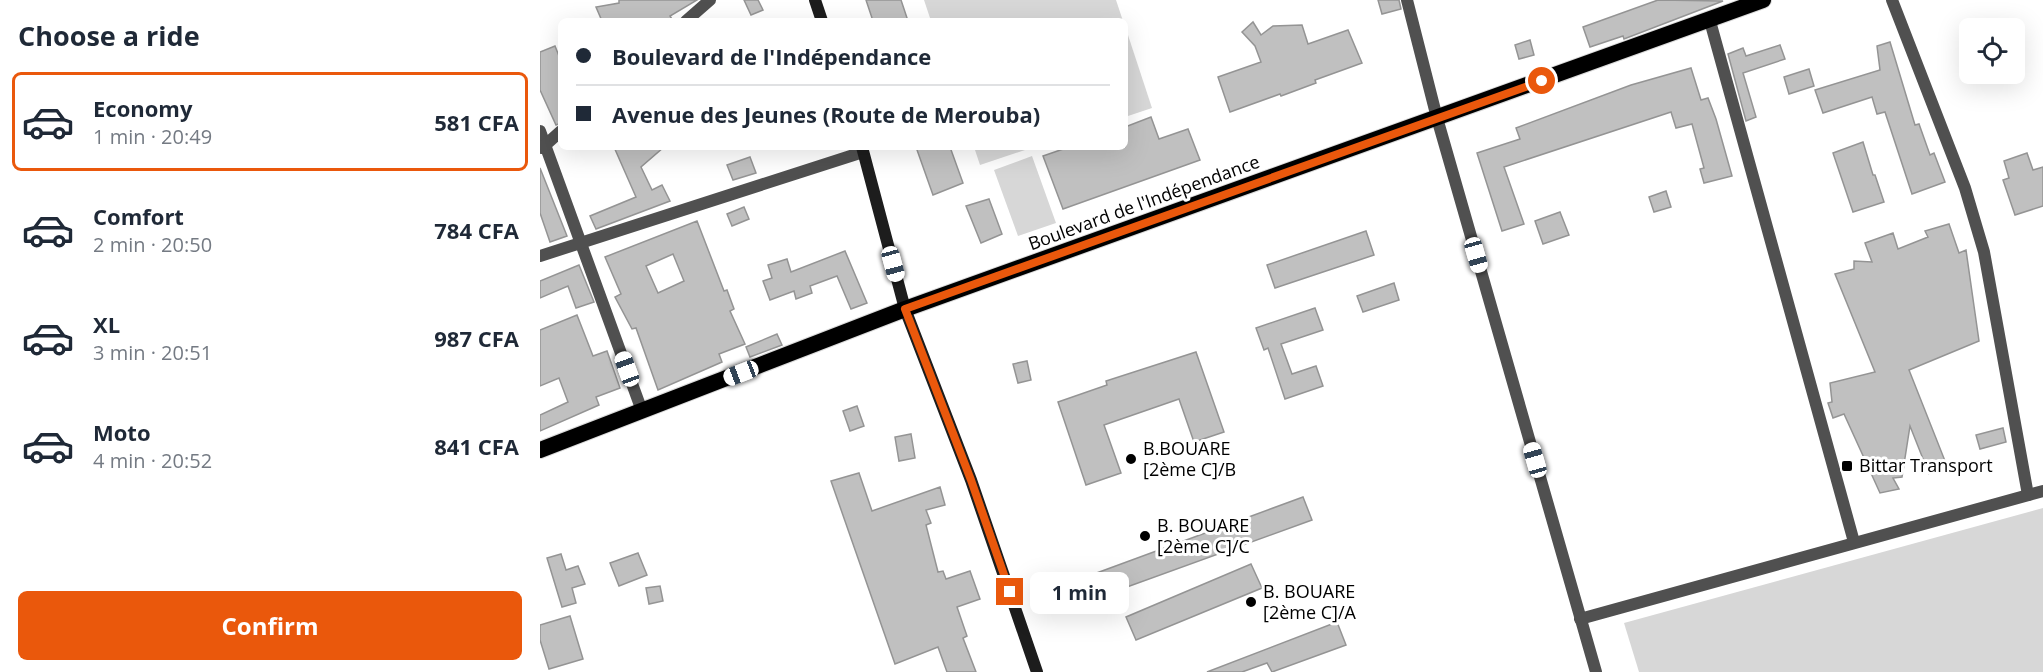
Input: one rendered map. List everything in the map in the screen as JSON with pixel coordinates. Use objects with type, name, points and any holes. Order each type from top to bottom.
[{"type":"highway","name":"Boulevard de l'Indépendance","points":[[540,450],[905,309],[1710,21],[1756,1]]},
{"type":"main road","points":[[815,0],[821,18]]},
{"type":"main road","points":[[862,150],[905,309],[971,480],[1037,672]]},
{"type":"street","points":[[689,18],[710,0]]},
{"type":"street","points":[[1407,0],[1437,118],[1596,672]]},
{"type":"street","points":[[1892,0],[1965,188],[1984,252],[2028,495]]},
{"type":"street","points":[[1710,21],[1854,542]]},
{"type":"street","points":[[540,131],[543,147],[582,243],[642,411]]},
{"type":"street","points":[[543,147],[558,134]]},
{"type":"street","points":[[540,256],[862,150]]},
{"type":"street","points":[[1580,619],[2043,491]]},
{"type":"shaded area","points":[[924,0],[1116,0],[1122,18],[930,18]]},
{"type":"shaded area","points":[[1128,35],[1152,108],[1128,116]]},
{"type":"shaded area","points":[[975,150],[1025,150],[980,165]]},
{"type":"shaded area","points":[[1032,156],[1056,223],[1018,236],[994,170]]},
{"type":"shaded area","points":[[2043,508],[2043,672],[1639,672],[1624,623]]},
{"type":"building","points":[[619,0],[697,0],[670,16],[671,18],[601,18],[596,7],[619,3]]},
{"type":"building","points":[[744,0],[758,0],[763,10],[751,15]]},
{"type":"building","points":[[866,0],[901,0],[907,18],[872,18]]},
{"type":"building","points":[[1378,0],[1399,0],[1401,9],[1382,14]]},
{"type":"building","points":[[1658,0],[1723,1],[1624,39],[1623,36],[1590,47],[1583,27]]},
{"type":"building","points":[[1253,22],[1261,35],[1273,26],[1302,25],[1308,44],[1348,30],[1362,63],[1315,80],[1316,83],[1281,96],[1280,94],[1230,112],[1218,77],[1261,62],[1255,46],[1242,32]]},
{"type":"building","points":[[1530,40],[1534,55],[1519,59],[1515,45]]},
{"type":"building","points":[[1890,42],[1915,125],[1919,124],[1930,155],[1934,153],[1945,182],[1912,194],[1885,112],[1877,114],[1872,97],[1823,113],[1815,90],[1880,70],[1877,46]]},
{"type":"building","points":[[1780,45],[1785,59],[1743,73],[1756,117],[1746,121],[1728,54],[1743,48],[1746,56]]},
{"type":"building","points":[[555,46],[558,54],[558,124],[556,125],[540,90],[540,52]]},
{"type":"building","points":[[1691,68],[1701,100],[1708,98],[1716,119],[1732,176],[1704,183],[1700,169],[1704,168],[1692,124],[1676,128],[1671,112],[1504,167],[1524,224],[1502,231],[1477,153],[1520,139],[1516,128],[1631,85]]},
{"type":"building","points":[[1809,69],[1814,86],[1789,94],[1784,77]]},
{"type":"building","points":[[1151,117],[1159,139],[1188,129],[1200,160],[1063,209],[1043,156],[1060,150],[1128,150],[1128,126]]},
{"type":"building","points":[[1863,142],[1884,202],[1853,212],[1833,153]]},
{"type":"building","points":[[615,150],[661,150],[641,167],[652,190],[662,185],[670,201],[596,229],[590,216],[636,197]]},
{"type":"building","points":[[917,150],[951,150],[963,183],[933,195]]},
{"type":"building","points":[[2027,153],[2033,170],[2043,167],[2043,206],[2015,215],[2003,180],[2009,178],[2004,161]]},
{"type":"building","points":[[750,157],[756,173],[733,180],[727,165]]},
{"type":"building","points":[[540,168],[567,236],[550,242],[540,213]]},
{"type":"building","points":[[1666,191],[1671,207],[1654,212],[1649,197]]},
{"type":"building","points":[[989,199],[1002,234],[981,243],[966,206]]},
{"type":"building","points":[[744,207],[749,219],[732,226],[727,214]]},
{"type":"building","points":[[1560,212],[1569,235],[1543,244],[1535,221]]},
{"type":"building","points":[[697,221],[724,291],[727,290],[734,309],[730,311],[745,344],[719,354],[722,362],[658,390],[636,328],[632,329],[615,297],[621,294],[605,257]],"holes":[[[673,254],[684,281],[658,293],[646,266]]]},
{"type":"building","points":[[1949,224],[1959,253],[1966,250],[1979,341],[1909,370],[1947,466],[1929,474],[1910,426],[1902,477],[1893,478],[1899,489],[1880,493],[1844,414],[1833,418],[1828,403],[1832,402],[1830,383],[1875,372],[1835,274],[1854,269],[1854,261],[1872,262],[1865,243],[1893,233],[1898,249],[1928,237],[1925,231]]},
{"type":"building","points":[[1366,231],[1374,255],[1275,288],[1267,265]]},
{"type":"building","points":[[845,251],[867,303],[851,309],[837,276],[810,286],[812,293],[796,299],[794,291],[770,300],[763,281],[772,278],[768,265],[787,259],[791,272]]},
{"type":"building","points":[[579,265],[594,302],[576,308],[568,286],[540,298],[540,281]]},
{"type":"building","points":[[1394,283],[1399,300],[1363,312],[1357,296]]},
{"type":"building","points":[[1315,308],[1323,330],[1281,344],[1292,374],[1316,366],[1323,386],[1285,399],[1268,348],[1264,350],[1256,328]]},
{"type":"building","points":[[577,315],[593,356],[607,351],[620,388],[596,397],[599,405],[540,431],[540,415],[568,402],[559,378],[540,386],[540,330]]},
{"type":"building","points":[[777,334],[782,345],[750,357],[746,347]]},
{"type":"building","points":[[1196,352],[1224,432],[1194,442],[1179,399],[1104,425],[1121,473],[1086,485],[1058,402],[1107,385],[1106,381]]},
{"type":"building","points":[[1027,361],[1031,380],[1018,383],[1013,364]]},
{"type":"building","points":[[857,406],[864,426],[850,431],[843,411]]},
{"type":"building","points":[[2003,428],[2006,442],[1980,449],[1976,435]]},
{"type":"building","points":[[911,434],[915,458],[899,461],[895,437]]},
{"type":"building","points":[[859,473],[872,511],[940,487],[945,505],[926,510],[931,523],[926,525],[938,572],[943,571],[946,579],[970,571],[980,599],[957,607],[967,636],[963,638],[976,672],[947,672],[938,647],[895,664],[831,481]]},
{"type":"building","points":[[1303,497],[1312,520],[1091,600],[1083,578]]},
{"type":"building","points":[[638,553],[647,575],[619,586],[610,563]]},
{"type":"building","points":[[561,554],[566,570],[578,566],[585,584],[572,588],[576,603],[562,607],[547,558]]},
{"type":"building","points":[[1251,564],[1262,588],[1136,640],[1126,617]]},
{"type":"building","points":[[660,586],[663,601],[649,604],[646,588]]},
{"type":"building","points":[[570,616],[583,659],[549,669],[540,640],[540,625]]},
{"type":"building","points":[[1337,622],[1346,645],[1272,672],[1267,663],[1242,672],[1207,672]]},
{"type":"place","name":"B.BOUARE [2ème C]/B","points":[[1131,459]]},
{"type":"place","name":"Bittar Transport","points":[[1847,466]]},
{"type":"place","name":"B. BOUARE [2ème C]/C","points":[[1145,536]]},
{"type":"place","name":"B. BOUARE [2ème C]/A","points":[[1251,602]]},
{"type":"route","points":[[1010,592],[971,480],[905,309],[1542,81]]}]
